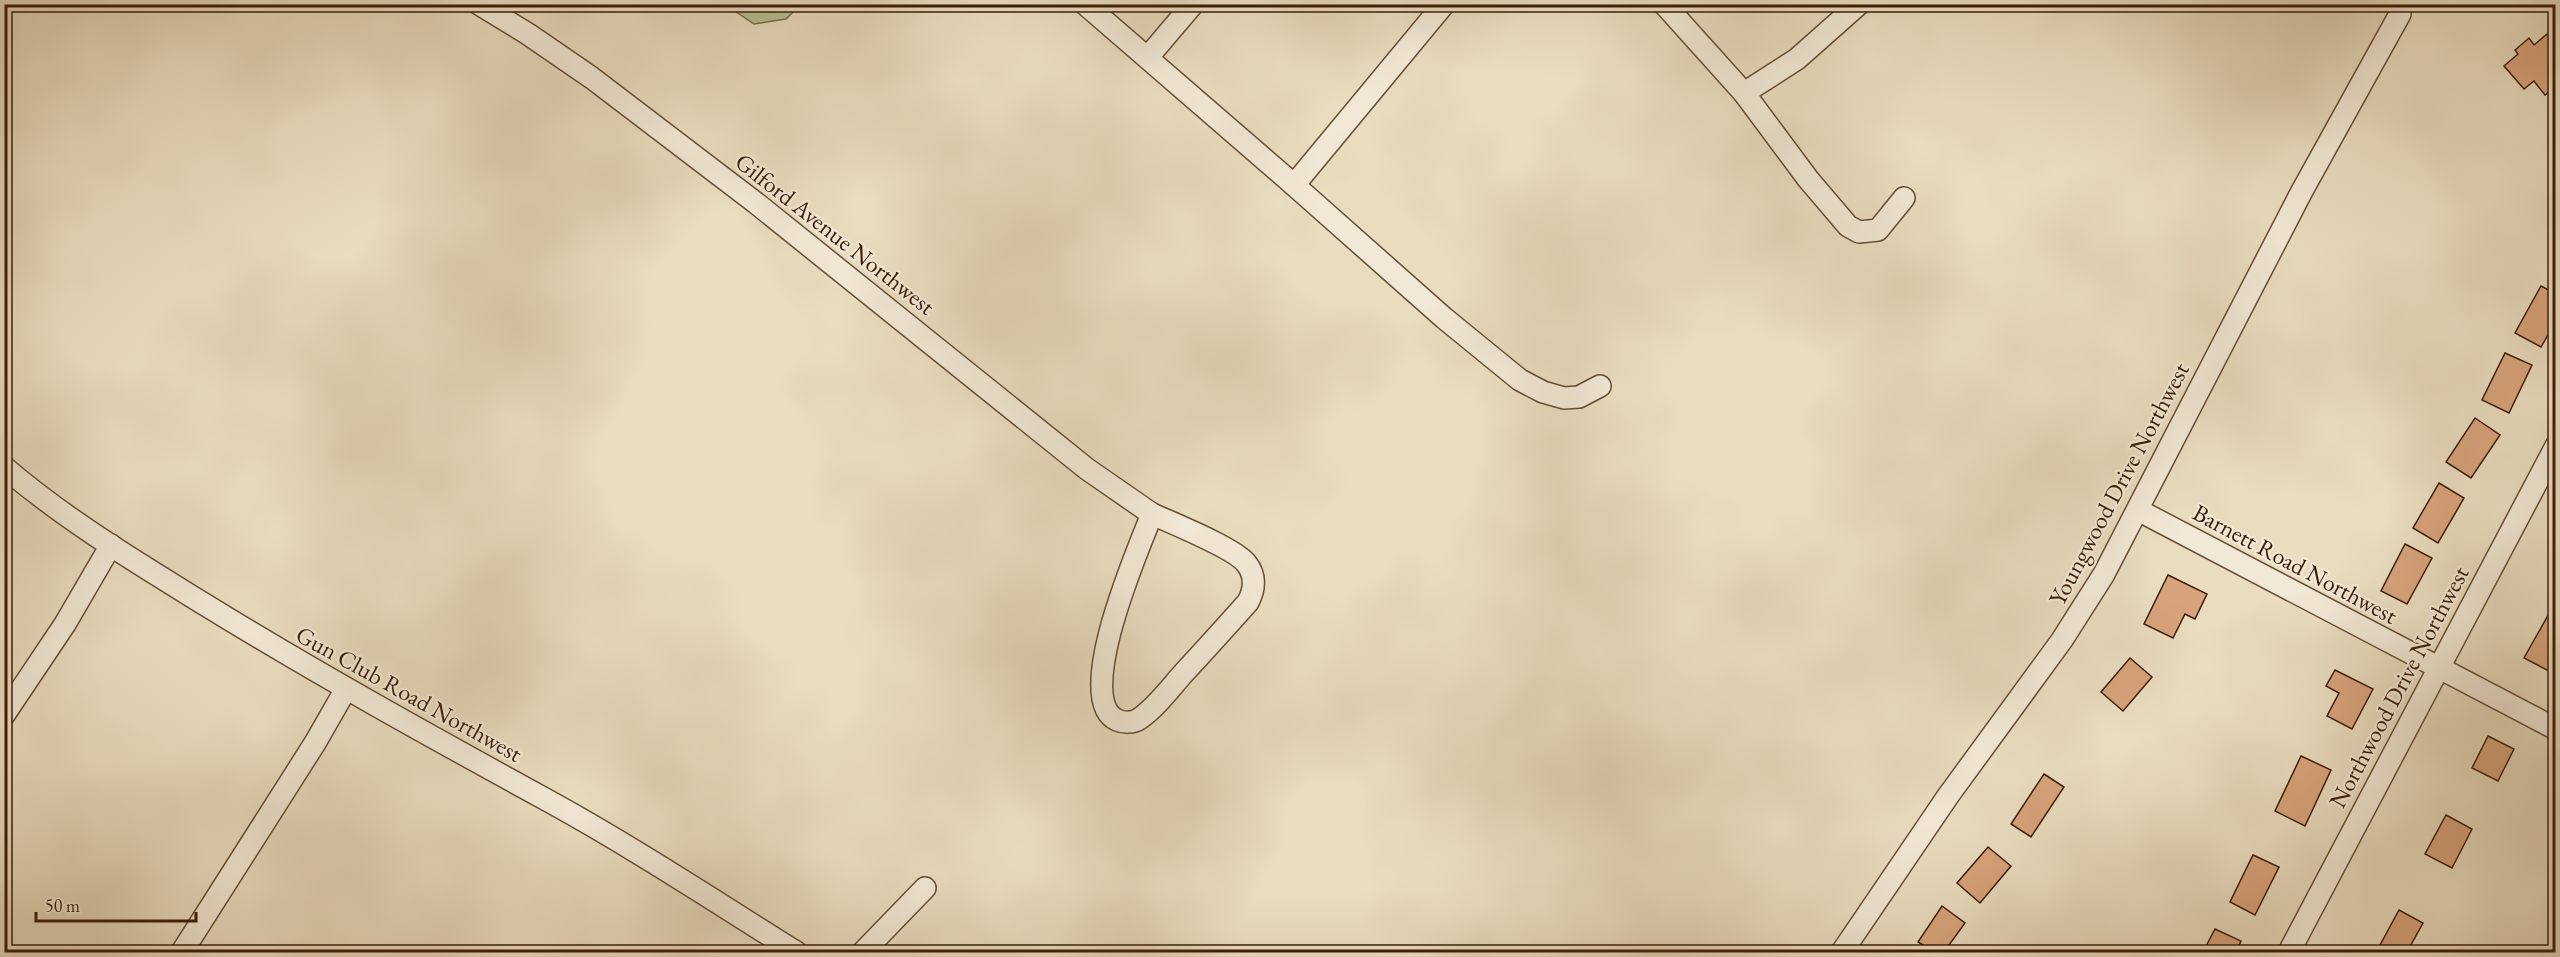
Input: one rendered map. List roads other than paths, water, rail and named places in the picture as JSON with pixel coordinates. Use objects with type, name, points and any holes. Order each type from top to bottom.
[{"type":"street","name":"Gilford Avenue Northwest","points":[[479,4],[592,78],[756,203],[1087,469],[1152,514],[1216,544],[1245,561],[1252,572],[1254,585],[1248,602],[1160,699],[1137,720],[1125,723],[1115,720],[1107,712],[1102,672],[1106,644],[1152,514]]},
{"type":"street","points":[[1085,4],[1444,318],[1520,380],[1543,392],[1564,398],[1579,397],[1600,386]]},
{"type":"street","points":[[1148,57],[1193,4]]},
{"type":"street","points":[[1294,185],[1444,4]]},
{"type":"street","points":[[1664,4],[1744,93],[1808,179],[1848,226],[1859,232],[1878,230],[1904,198]]},
{"type":"street","points":[[1744,93],[1797,59],[1859,4]]},
{"type":"street","name":"Youngwood Drive Northwest","points":[[1842,952],[1948,796],[2062,640],[2104,574],[2302,191],[2400,14]]},
{"type":"street","name":"Northwood Drive Northwest","points":[[2289,952],[2556,446]]},
{"type":"street","name":"Gun Club Road Northwest","points":[[4,467],[33,492],[111,545],[346,689],[547,800],[796,952]]},
{"type":"street","name":"Barnett Road Northwest","points":[[2138,510],[2556,729]]},
{"type":"street","points":[[4,715],[65,624],[111,545]]},
{"type":"street","points":[[182,952],[315,743],[346,689]]},
{"type":"street","points":[[863,952],[925,888]]}]
